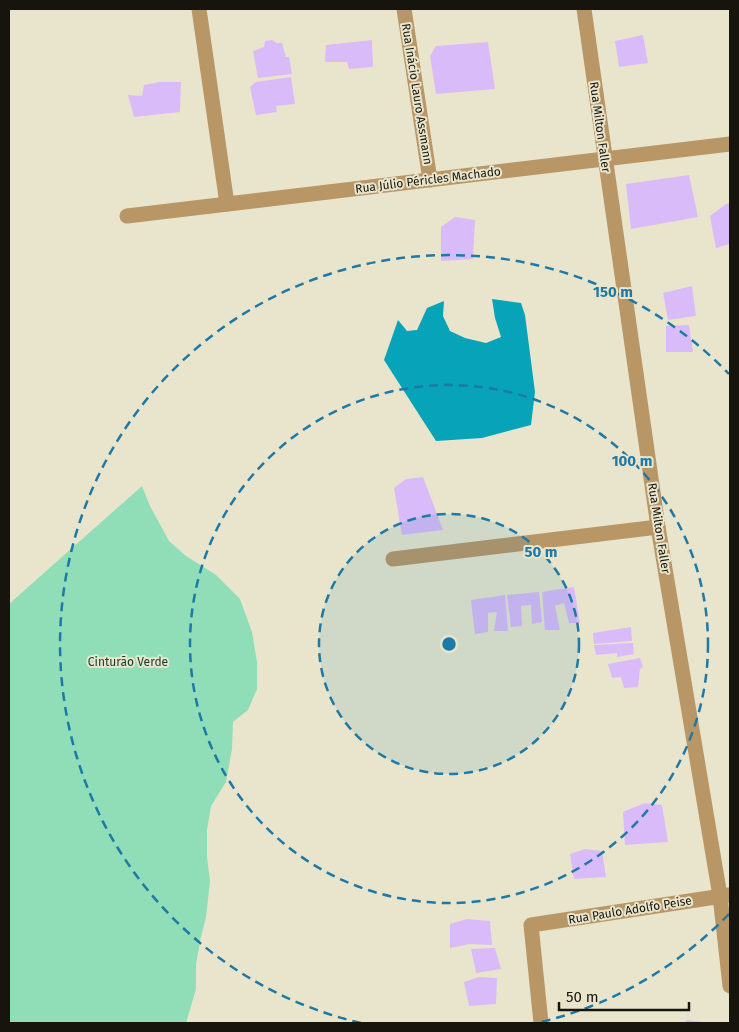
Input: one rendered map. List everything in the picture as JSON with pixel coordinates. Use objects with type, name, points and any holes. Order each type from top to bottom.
[{"type":"street","points":[[199,9],[227,204]]},
{"type":"street","name":"Rua Inácio Lauro Assmann","points":[[404,9],[430,180]]},
{"type":"street","name":"Rua Milton Faller","points":[[584,9],[658,528],[725,895],[730,986]]},
{"type":"street","name":"Rua Júlio Péricles Machado","points":[[126,216],[730,144]]},
{"type":"street","points":[[393,559],[658,528]]},
{"type":"street","name":"Rua Paulo Adolfo Peise","points":[[541,1023],[530,925],[725,895]]},
{"type":"green space","name":"Cinturão Verde","points":[[142,486],[150,506],[169,541],[186,556],[216,575],[240,599],[252,632],[257,662],[257,689],[248,710],[233,722],[232,749],[226,782],[211,806],[207,830],[207,857],[210,881],[206,917],[196,965],[196,989],[186,1023],[9,1023],[9,604]]},
{"type":"water","points":[[492,299],[521,303],[525,315],[535,392],[531,425],[482,438],[436,441],[384,360],[398,320],[407,331],[417,330],[427,308],[444,301],[443,316],[450,331],[465,338],[486,343],[501,337]]},
{"type":"building","points":[[643,35],[648,63],[619,67],[615,41]]},
{"type":"building","points":[[272,40],[282,43],[286,57],[289,57],[292,74],[258,78],[253,51],[264,47],[265,41]]},
{"type":"building","points":[[372,40],[373,67],[349,69],[347,62],[325,62],[326,45]]},
{"type":"building","points":[[488,42],[495,89],[436,94],[430,56],[436,46]]},
{"type":"building","points":[[291,77],[295,104],[276,106],[277,112],[256,115],[250,87],[256,82]]},
{"type":"building","points":[[160,82],[181,82],[180,112],[134,117],[128,95],[142,96],[144,85]]},
{"type":"building","points":[[689,175],[698,217],[631,229],[626,184]]},
{"type":"building","points":[[730,203],[730,244],[716,248],[710,216]]},
{"type":"building","points":[[455,217],[475,220],[473,259],[441,261],[441,227]]},
{"type":"building","points":[[692,286],[696,316],[668,320],[663,293]]},
{"type":"building","points":[[689,325],[693,352],[666,352],[666,326]]},
{"type":"building","points":[[423,477],[443,530],[402,535],[394,488],[406,479]]},
{"type":"building","points":[[574,587],[580,623],[569,623],[564,603],[555,606],[560,630],[545,630],[542,592]]},
{"type":"building","points":[[539,592],[542,622],[532,624],[531,605],[521,606],[522,626],[511,627],[507,595]]},
{"type":"building","points":[[505,595],[508,631],[494,631],[497,612],[488,613],[488,632],[475,634],[471,600]]},
{"type":"building","points":[[631,627],[632,641],[594,644],[593,633]]},
{"type":"building","points":[[633,643],[634,654],[617,657],[617,653],[596,655],[594,645]]},
{"type":"building","points":[[640,658],[643,667],[640,669],[638,687],[624,688],[621,677],[612,678],[608,664]]},
{"type":"building","points":[[645,803],[662,805],[668,842],[625,845],[623,813]]},
{"type":"building","points":[[585,849],[602,851],[606,877],[574,879],[570,854]]},
{"type":"building","points":[[467,919],[490,921],[492,945],[470,944],[450,948],[450,924]]},
{"type":"building","points":[[495,948],[501,969],[476,973],[471,949]]},
{"type":"building","points":[[479,977],[497,978],[496,1004],[469,1006],[464,982]]},
{"type":"building","points":[[687,1020],[704,1022],[704,1023],[684,1023]]}]
